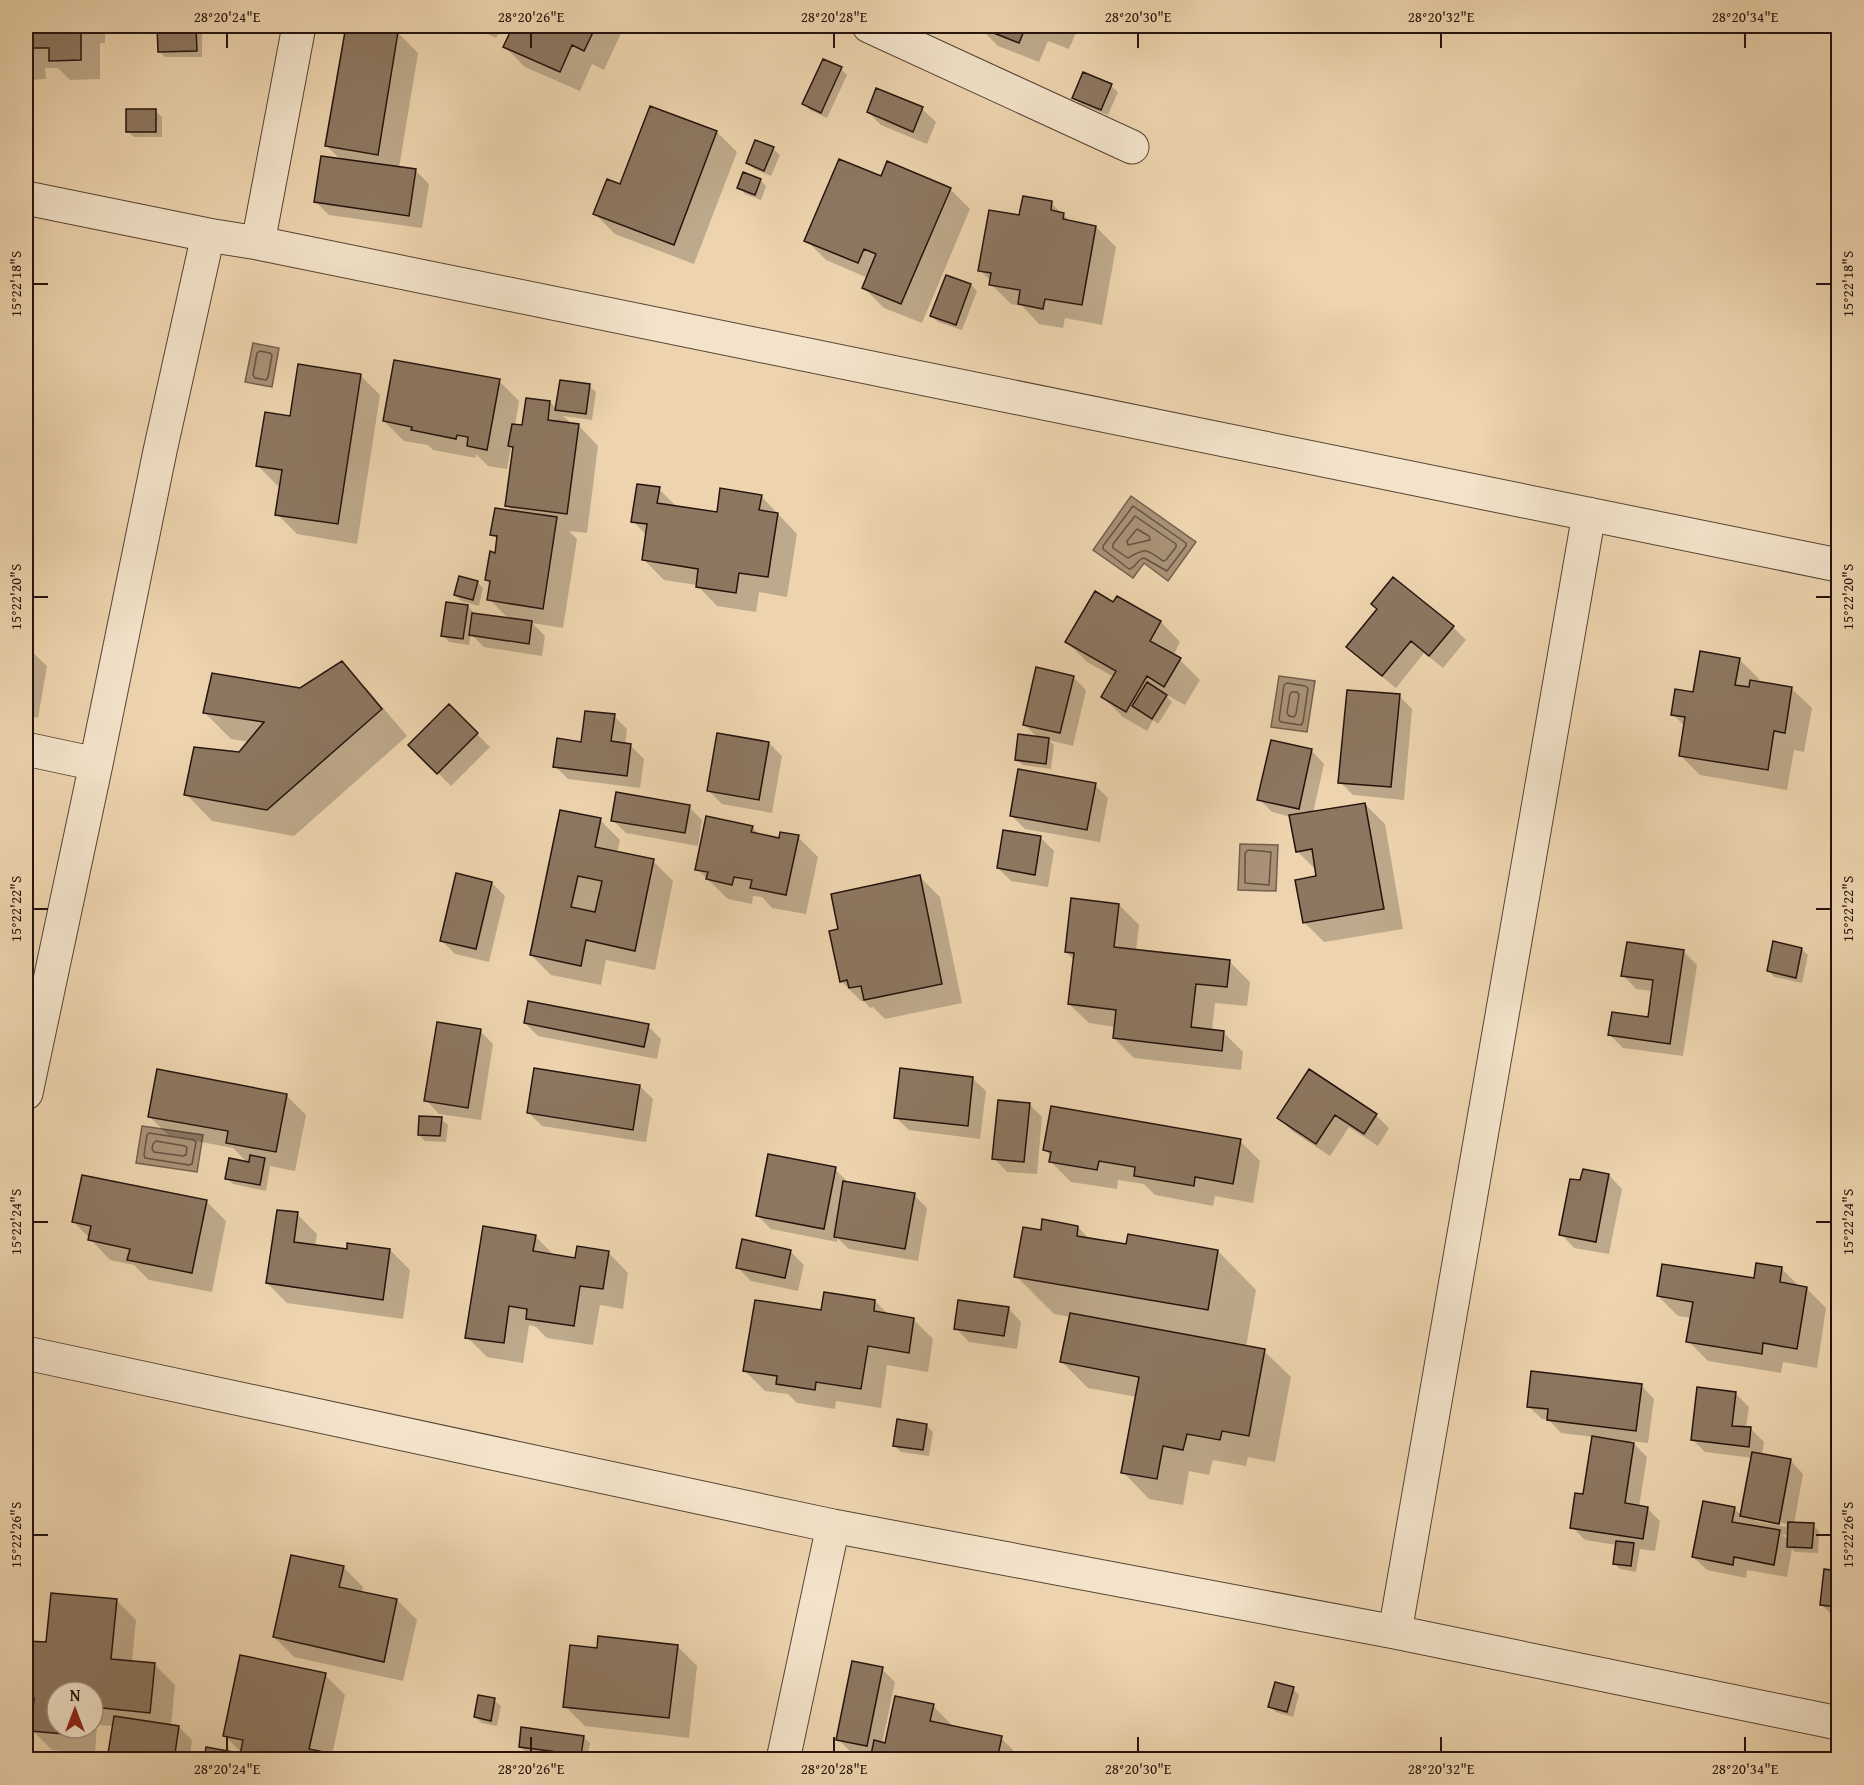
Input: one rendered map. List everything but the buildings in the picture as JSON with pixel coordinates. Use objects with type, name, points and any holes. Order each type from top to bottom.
[{"type":"street","points":[[258,243],[299,26]]},
{"type":"street","points":[[869,26],[1132,147]]},
{"type":"street","points":[[26,198],[258,243],[1839,565]]},
{"type":"street","points":[[26,1093],[160,451],[208,235]]},
{"type":"street","points":[[1395,1632],[1588,514]]},
{"type":"street","points":[[26,749],[96,764]]},
{"type":"street","points":[[26,1353],[833,1526],[1395,1632],[1839,1723]]},
{"type":"street","points":[[783,1760],[833,1526]]},
{"type":"water","points":[[253,343],[279,348],[272,387],[245,382]]},
{"type":"water","points":[[1131,496],[1196,542],[1168,581],[1144,563],[1133,578],[1093,550]]},
{"type":"water","points":[[1279,676],[1315,681],[1307,732],[1271,727]]},
{"type":"water","points":[[1240,844],[1278,845],[1276,891],[1238,890]]},
{"type":"water","points":[[142,1126],[203,1135],[197,1172],[136,1163]]}]
